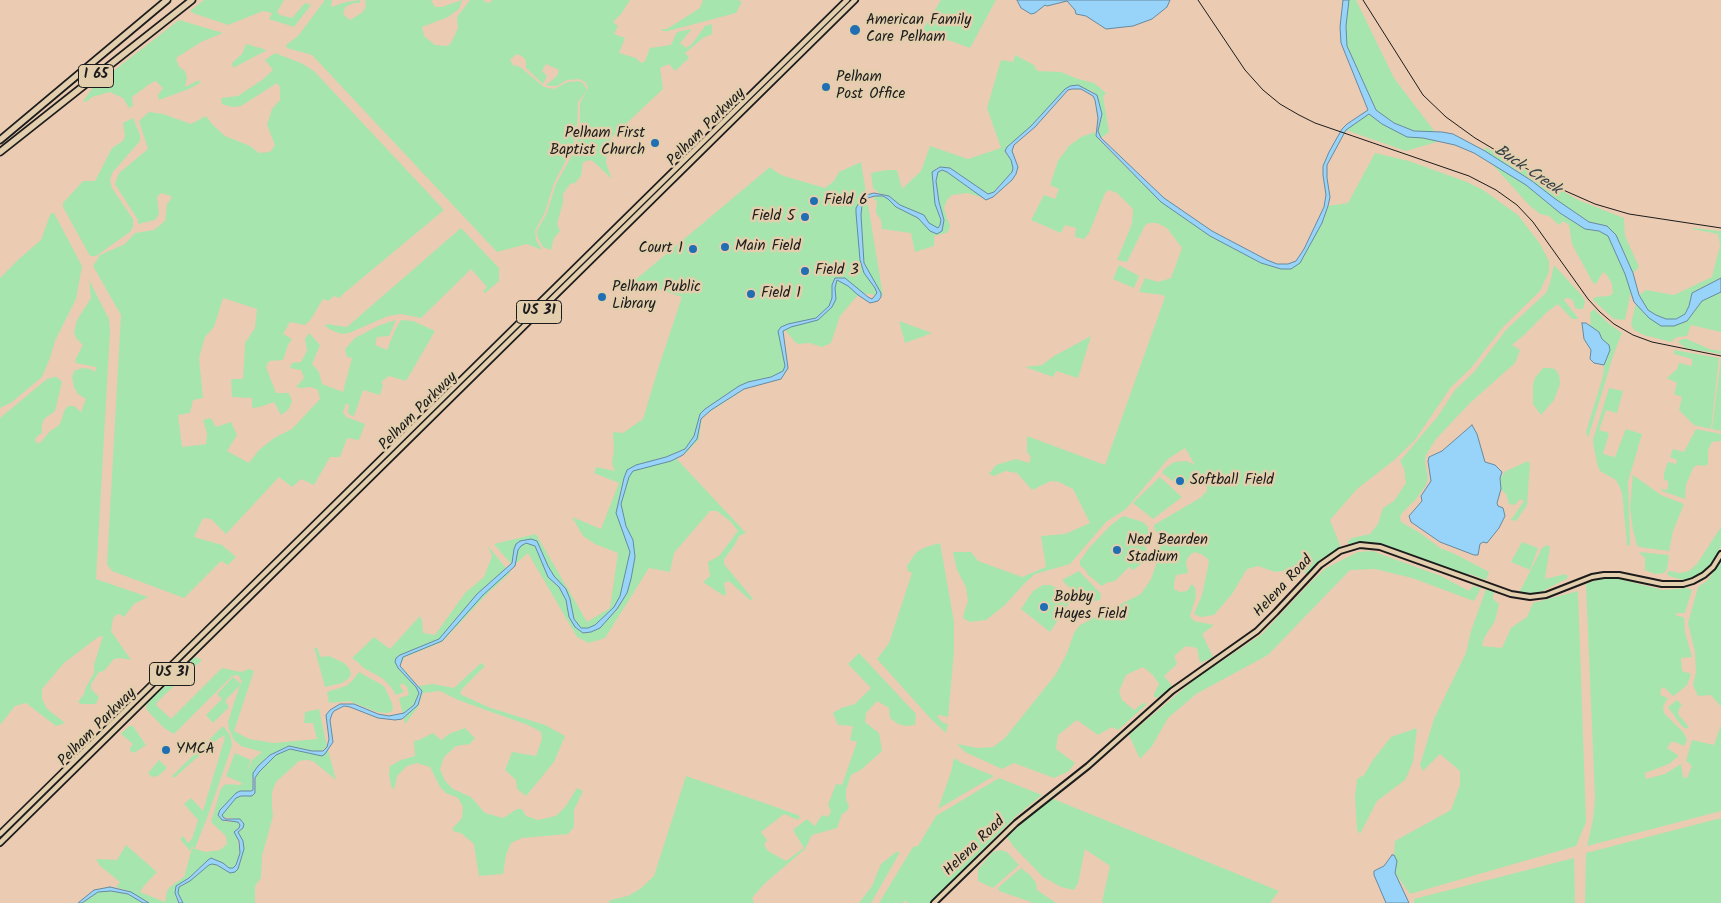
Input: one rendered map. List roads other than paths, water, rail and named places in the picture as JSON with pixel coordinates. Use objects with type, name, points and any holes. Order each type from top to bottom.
[{"type":"highway","name":"I 65","points":[[0,140],[167,0]]},
{"type":"highway","name":"I 65","points":[[0,152],[192,0]]},
{"type":"main road","name":"Pelham Parkway","points":[[0,834],[847,0]]},
{"type":"main road","name":"Pelham Parkway","points":[[0,843],[855,0]]},
{"type":"main road","points":[[817,30],[821,34]]},
{"type":"main road","points":[[801,45],[805,50]]},
{"type":"main road","points":[[774,71],[778,76]]},
{"type":"main road","points":[[722,123],[726,127]]},
{"type":"main road","points":[[697,148],[702,150]]},
{"type":"main road","points":[[674,170],[678,175]]},
{"type":"main road","points":[[635,208],[640,212]]},
{"type":"main road","points":[[601,242],[604,248]]},
{"type":"main road","points":[[579,264],[585,266]]},
{"type":"main road","points":[[523,318],[529,322]]},
{"type":"main road","points":[[486,356],[494,355]]},
{"type":"main road","points":[[471,370],[476,374]]},
{"type":"main road","points":[[449,392],[453,396]]},
{"type":"main road","points":[[426,414],[430,419]]},
{"type":"main road","points":[[366,474],[371,477]]},
{"type":"main road","points":[[343,496],[347,501]]},
{"type":"main road","points":[[297,541],[302,545]]},
{"type":"main road","name":"Helena Road","points":[[934,903],[1024,816],[1088,766],[1172,691],[1263,626],[1316,569],[1331,556],[1352,547],[1374,546],[1519,596],[1540,597],[1592,577],[1610,574],[1662,584],[1683,584],[1704,575],[1713,567],[1721,554]]},
{"type":"main road","points":[[286,552],[291,556]]},
{"type":"main road","points":[[241,596],[246,600]]},
{"type":"main road","points":[[217,620],[222,624]]},
{"type":"main road","points":[[191,646],[195,650]]},
{"type":"main road","points":[[133,703],[139,706]]},
{"type":"main road","points":[[96,739],[100,744]]},
{"type":"main road","points":[[72,763],[76,768]]},
{"type":"main road","points":[[59,776],[63,781]]},
{"type":"main road","points":[[12,823],[16,827]]},
{"type":"water","points":[[1017,0],[1170,0],[1167,7],[1152,19],[1133,26],[1106,29],[1086,16],[1076,14],[1067,1],[1045,5],[1031,14],[1021,8]]},
{"type":"water","points":[[1343,0],[1349,0],[1346,26],[1347,46],[1376,110],[1394,123],[1414,131],[1453,134],[1485,151],[1532,181],[1589,222],[1607,226],[1616,235],[1633,273],[1639,295],[1648,310],[1656,315],[1666,319],[1676,319],[1685,314],[1692,293],[1721,278],[1721,292],[1702,301],[1687,321],[1674,326],[1661,326],[1649,318],[1634,302],[1625,274],[1608,236],[1599,231],[1585,229],[1560,213],[1526,185],[1474,153],[1455,145],[1423,138],[1407,137],[1382,124],[1369,114],[1346,130],[1327,165],[1330,197],[1328,206],[1322,223],[1300,263],[1291,269],[1281,269],[1261,263],[1210,236],[1161,202],[1096,136],[1098,118],[1093,96],[1081,89],[1068,90],[1035,127],[1014,145],[1012,151],[1018,167],[1016,174],[993,197],[986,200],[947,172],[942,170],[938,172],[936,181],[944,220],[942,231],[937,234],[930,231],[918,218],[896,207],[883,196],[864,199],[861,215],[864,263],[881,293],[881,297],[878,301],[870,303],[837,280],[835,288],[836,299],[832,307],[818,320],[783,331],[788,368],[781,379],[744,389],[711,410],[701,419],[697,439],[683,455],[671,461],[633,471],[629,477],[621,504],[626,526],[633,540],[635,557],[631,579],[627,593],[617,609],[600,628],[583,633],[575,627],[569,617],[566,600],[559,587],[548,577],[535,546],[526,543],[521,546],[518,550],[515,566],[483,595],[442,641],[403,657],[400,666],[422,691],[418,705],[402,719],[395,720],[378,718],[344,706],[332,714],[330,720],[333,742],[325,754],[322,756],[290,749],[276,755],[255,778],[255,793],[252,796],[236,798],[222,815],[226,819],[240,819],[244,824],[243,828],[238,832],[243,841],[244,849],[238,869],[230,873],[217,865],[209,865],[190,881],[179,887],[178,893],[183,903],[179,903],[175,893],[176,886],[189,878],[211,858],[229,868],[233,868],[236,865],[240,853],[239,841],[234,832],[240,825],[238,822],[222,820],[218,815],[220,810],[236,793],[253,790],[253,773],[258,766],[270,755],[289,746],[312,751],[323,751],[327,747],[329,739],[326,715],[340,704],[354,704],[378,714],[389,716],[404,713],[414,705],[419,693],[416,687],[398,668],[395,662],[396,658],[439,639],[477,594],[512,563],[514,549],[520,541],[531,539],[537,541],[554,576],[566,589],[574,619],[581,628],[595,625],[614,607],[620,596],[630,552],[616,513],[627,470],[636,465],[666,457],[685,449],[694,436],[700,414],[705,409],[739,386],[771,377],[783,371],[785,366],[778,331],[781,327],[788,324],[816,318],[829,306],[835,278],[845,278],[872,299],[877,293],[864,273],[860,260],[856,208],[863,196],[874,193],[889,196],[900,205],[924,215],[929,223],[938,228],[941,220],[935,204],[932,172],[940,167],[950,168],[988,194],[994,192],[1012,172],[1011,160],[1005,151],[1007,147],[1031,126],[1065,89],[1078,85],[1097,95],[1102,114],[1098,131],[1101,138],[1164,198],[1212,231],[1267,260],[1277,264],[1288,264],[1296,261],[1304,249],[1324,207],[1326,195],[1323,166],[1329,152],[1342,129],[1368,110],[1341,43],[1340,27]]},
{"type":"water","points":[[1582,323],[1586,323],[1599,332],[1602,339],[1609,345],[1610,350],[1604,365],[1594,363],[1590,359],[1591,350],[1584,339]]},
{"type":"water","points":[[1472,425],[1477,434],[1485,462],[1495,465],[1502,472],[1500,478],[1501,489],[1497,503],[1498,506],[1503,508],[1505,516],[1499,528],[1487,543],[1483,542],[1480,544],[1478,555],[1440,542],[1411,522],[1409,516],[1422,501],[1421,496],[1431,481],[1429,457],[1442,451]]},
{"type":"water","points":[[1394,855],[1397,861],[1395,873],[1409,903],[1386,903],[1374,875],[1374,871],[1384,866]]},
{"type":"water","points":[[110,887],[131,892],[149,903],[143,903],[128,894],[111,891],[98,892],[82,903],[78,903],[94,890]]},
{"type":"railway","points":[[1198,0],[1245,70],[1263,90],[1280,104],[1315,123],[1469,176],[1496,190],[1517,205],[1533,222],[1588,299],[1614,324],[1633,335],[1652,342],[1721,356]]},
{"type":"railway","points":[[1363,0],[1423,95],[1446,117],[1475,138],[1561,189],[1595,204],[1629,214],[1721,228]]},
{"type":"place","name":"American Family Care Pelham","points":[[855,30]]},
{"type":"place","name":"Pelham Post Office","points":[[826,87]]},
{"type":"place","name":"Pelham First Baptist Church","points":[[655,143]]},
{"type":"place","name":"Field 6","points":[[814,201]]},
{"type":"place","name":"Field 5","points":[[805,217]]},
{"type":"place","name":"Main Field","points":[[725,247]]},
{"type":"place","name":"Court 1","points":[[693,249]]},
{"type":"place","name":"Field 3","points":[[805,271]]},
{"type":"place","name":"Field 1","points":[[751,294]]},
{"type":"place","name":"Pelham Public Library","points":[[602,297]]},
{"type":"place","name":"Softball Field","points":[[1180,481]]},
{"type":"place","name":"Ned Bearden Stadium","points":[[1117,550]]},
{"type":"place","name":"Bobby Hayes Field","points":[[1044,607]]},
{"type":"place","name":"YMCA","points":[[166,750]]},
{"type":"water label","name":"Buck Creek","points":[[1527,171]]}]
